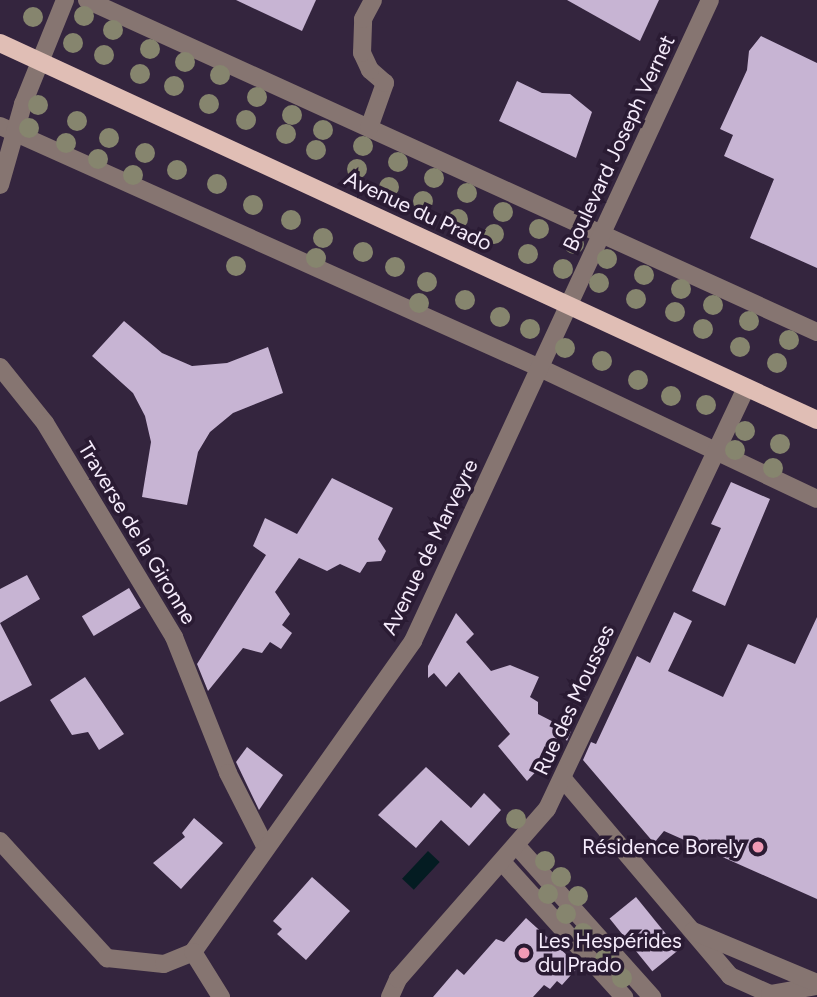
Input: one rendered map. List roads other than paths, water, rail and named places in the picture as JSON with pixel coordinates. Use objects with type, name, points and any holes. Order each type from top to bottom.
[{"type":"main road","name":"Avenue du Prado","points":[[0,43],[817,420]]},
{"type":"street","points":[[0,185],[6,129],[40,61],[65,0]]},
{"type":"street","points":[[87,0],[817,332]]},
{"type":"street","points":[[369,128],[385,83],[370,71],[362,53],[363,19],[373,0]]},
{"type":"street","name":"Boulevard Joseph Vernet","points":[[568,305],[603,236],[710,0]]},
{"type":"street","points":[[6,129],[540,368],[817,499]]},
{"type":"street","name":"Avenue de Marveyre","points":[[193,952],[413,641],[568,305]]},
{"type":"street","name":"Traverse de la Gironne","points":[[0,368],[45,423],[174,637],[262,855]]},
{"type":"street","name":"Rue des Mousses","points":[[390,997],[398,979],[503,863],[564,780],[746,388]]},
{"type":"street","points":[[564,780],[730,976],[753,989],[784,995],[817,984]]},
{"type":"street","points":[[0,842],[107,958],[164,964],[193,952],[221,997]]},
{"type":"street","points":[[517,846],[652,997]]},
{"type":"street","points":[[503,863],[624,997]]},
{"type":"street","points":[[690,930],[817,984]]},
{"type":"street","points":[[753,989],[763,962]]},
{"type":"water","points":[[428,851],[440,862],[414,890],[402,879]]},
{"type":"place","name":"Résidence Borely","points":[[758,847]]},
{"type":"place","name":"Les Hespérides du Prado","points":[[524,953]]}]
